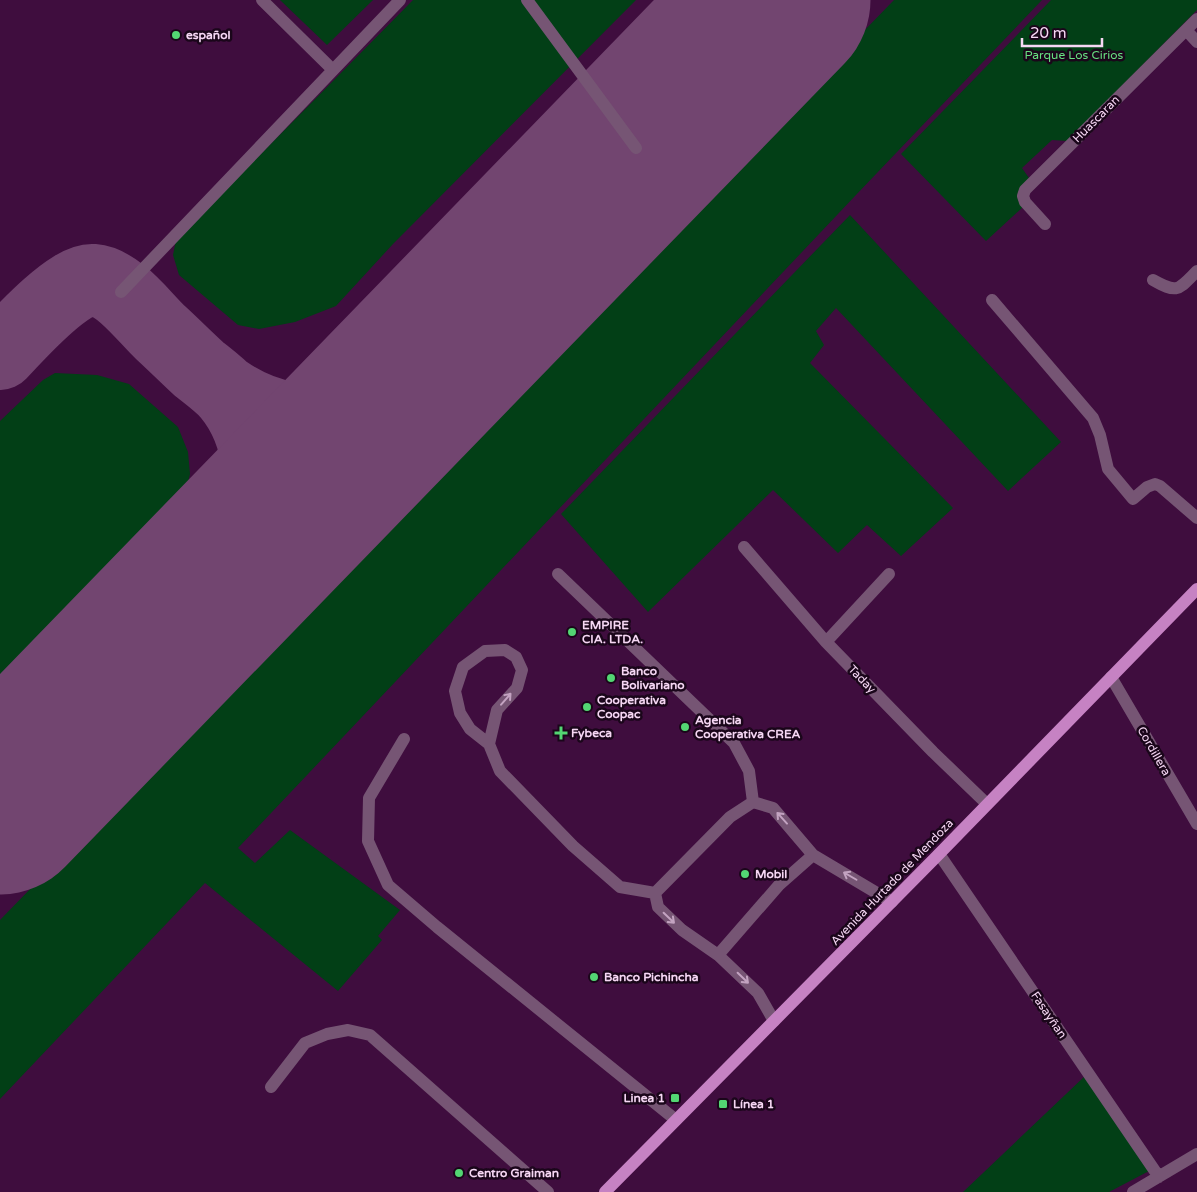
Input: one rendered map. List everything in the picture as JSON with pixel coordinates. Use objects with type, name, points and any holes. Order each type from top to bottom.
[{"type":"main road","name":"Avenida Hurtado de Mendoza","points":[[605,1192],[892,902],[1197,589]]},
{"type":"street","points":[[262,0],[334,70]]},
{"type":"street","points":[[121,292],[400,0]]},
{"type":"street","points":[[527,0],[636,148]]},
{"type":"street","name":"Huascaran","points":[[1044,224],[1025,202],[1024,190],[1197,19]]},
{"type":"street","points":[[1186,30],[1197,42]]},
{"type":"street","points":[[1153,280],[1169,289],[1176,288],[1197,271]]},
{"type":"street","points":[[992,300],[1093,418],[1100,436],[1108,469],[1124,490],[1133,499],[1147,487],[1155,484],[1160,486],[1197,518]]},
{"type":"street","name":"Taday","points":[[744,547],[826,642],[986,804]]},
{"type":"street","points":[[558,574],[734,744],[749,771],[753,802]]},
{"type":"street","points":[[826,642],[889,574]]},
{"type":"street","points":[[489,744],[497,710],[517,688],[522,670],[516,657],[505,650],[485,651],[463,666],[455,690],[460,713],[470,729],[489,744],[500,771],[573,846],[620,887],[655,893]]},
{"type":"street","name":"Cordillera","points":[[1112,677],[1197,824]]},
{"type":"street","points":[[404,739],[369,798],[368,841],[388,884],[437,927],[676,1120]]},
{"type":"street","points":[[655,893],[730,817],[753,802],[773,808],[813,855],[892,902]]},
{"type":"street","name":"Fasayñan","points":[[939,854],[1160,1176]]},
{"type":"street","points":[[718,955],[779,885],[813,855]]},
{"type":"street","points":[[655,893],[658,907],[682,930],[718,955],[758,993],[774,1021]]},
{"type":"street","points":[[272,1088],[305,1043],[327,1034],[348,1030],[370,1035],[548,1192]]},
{"type":"street","points":[[1133,1192],[1197,1154]]},
{"type":"green space","points":[[280,0],[373,0],[327,45]]},
{"type":"green space","points":[[413,0],[636,0],[393,244],[336,306],[295,322],[259,329],[238,325],[179,275],[173,255],[176,240]]},
{"type":"green space","points":[[894,0],[1042,0],[238,848],[255,863],[290,830],[400,910],[378,936],[382,940],[338,991],[205,883],[0,1099],[0,920]]},
{"type":"green space","name":"Parque Los Cirios","points":[[1051,0],[1197,0],[1197,10],[1067,141],[1052,140],[1022,168],[1029,178],[1023,207],[986,241],[901,154]]},
{"type":"green space","points":[[850,215],[1061,442],[1008,491],[836,308],[816,331],[824,345],[810,363],[953,508],[901,556],[867,525],[838,553],[773,490],[648,612],[561,514]]},
{"type":"green space","points":[[55,373],[97,375],[129,384],[178,427],[188,452],[190,474],[181,511],[0,690],[0,421],[43,380]]},
{"type":"green space","points":[[1086,1075],[1151,1170],[1109,1192],[963,1192]]},
{"type":"taxiway","points":[[0,354],[58,298],[71,288],[83,282],[93,280],[103,282],[121,293],[199,369],[228,394],[248,428],[254,447],[258,467],[256,507],[242,544],[204,596]]},
{"type":"taxiway","points":[[227,392],[242,401],[273,414],[290,418],[324,420],[358,413],[375,405],[421,370]]},
{"type":"taxiway","points":[[0,790],[54,748]]},
{"type":"runway","points":[[0,804],[780,0]]},
{"type":"place","name":"español","points":[[176,35]]},
{"type":"place","name":"EMPIRE CIA. LTDA.","points":[[572,632]]},
{"type":"place","name":"Banco Bolivariano","points":[[611,678]]},
{"type":"place","name":"Cooperativa Coopac","points":[[587,707]]},
{"type":"place","name":"Agencia Cooperativa CREA","points":[[685,727]]},
{"type":"place","name":"Fybeca","points":[[561,733]]},
{"type":"place","name":"Mobil","points":[[745,874]]},
{"type":"place","name":"Banco Pichincha","points":[[594,977]]},
{"type":"place","name":"Linea 1","points":[[675,1098]]},
{"type":"place","name":"Línea 1","points":[[723,1104]]},
{"type":"place","name":"Centro Graiman","points":[[459,1173]]}]
